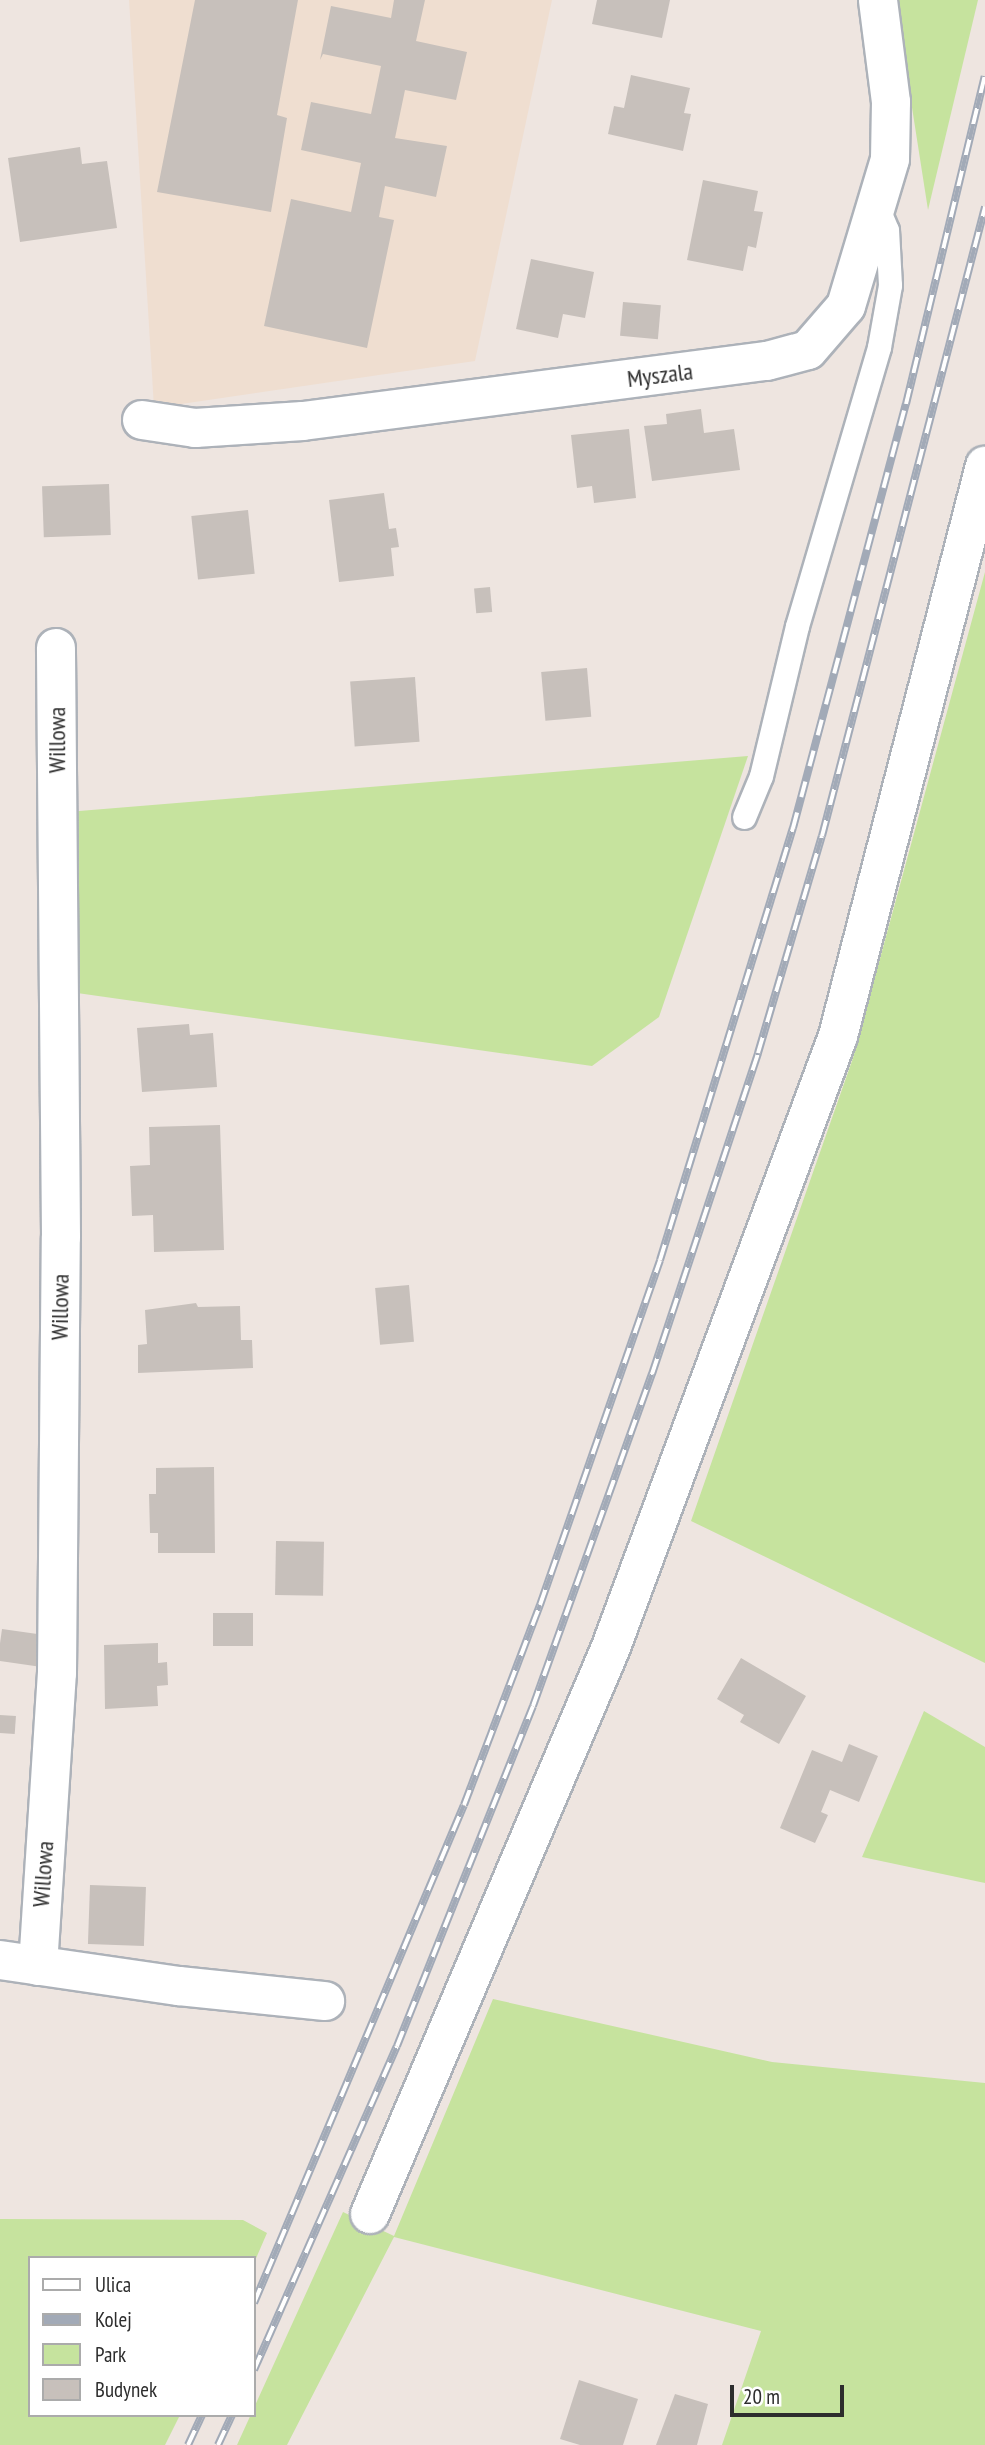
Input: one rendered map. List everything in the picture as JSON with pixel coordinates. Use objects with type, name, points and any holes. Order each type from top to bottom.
[{"type":"street","name":"Myszala","points":[[142,420],[195,428],[303,421],[767,362],[808,350],[846,306],[890,159],[891,102],[878,0]]},
{"type":"street","points":[[370,2214],[611,1647],[838,1036],[985,466]]},
{"type":"street","name":"Willowa","points":[[37,1966],[57,1673],[61,1224],[56,648]]},
{"type":"street","points":[[0,1961],[325,2001]]},
{"type":"lane","points":[[744,817],[761,776],[797,626],[879,347],[890,285],[887,230],[877,204]]},
{"type":"shaded area","points":[[129,0],[552,0],[475,361],[154,408]]},
{"type":"green space","points":[[896,0],[978,0],[928,210],[896,5]]},
{"type":"green space","points":[[985,572],[985,1663],[691,1521],[853,1058]]},
{"type":"green space","points":[[748,756],[659,1017],[592,1066],[70,992],[67,812]]},
{"type":"green space","points":[[924,1711],[985,1747],[985,1883],[862,1857]]},
{"type":"green space","points":[[493,1999],[772,2062],[985,2083],[985,2445],[722,2445],[761,2331],[394,2237],[287,2445],[237,2445],[250,2417],[256,2417],[256,2403],[343,2212],[394,2236]]},
{"type":"green space","points":[[0,2219],[243,2220],[267,2233],[256,2258],[256,2256],[28,2256],[28,2417],[179,2417],[165,2445],[0,2445]]},
{"type":"building","points":[[195,0],[298,0],[277,115],[287,118],[271,212],[157,192]]},
{"type":"building","points":[[394,0],[425,0],[416,41],[467,52],[456,100],[405,90],[395,138],[447,146],[436,197],[385,186],[379,217],[394,220],[367,348],[264,326],[291,199],[351,212],[361,163],[301,150],[311,102],[371,114],[381,66],[323,54],[320,60],[331,6],[391,18]]},
{"type":"building","points":[[597,0],[670,0],[662,38],[592,24]]},
{"type":"building","points":[[631,75],[690,88],[684,113],[691,114],[683,151],[608,134],[614,106],[624,108]]},
{"type":"building","points":[[80,147],[82,164],[107,161],[117,228],[20,242],[8,158]]},
{"type":"building","points":[[703,180],[758,191],[754,211],[763,212],[756,248],[748,246],[743,271],[687,260]]},
{"type":"building","points":[[531,259],[594,272],[585,318],[563,314],[558,338],[516,329]]},
{"type":"building","points":[[623,302],[661,305],[658,339],[620,336]]},
{"type":"building","points":[[701,409],[704,433],[734,429],[740,470],[652,481],[644,426],[667,424],[666,414]]},
{"type":"building","points":[[629,429],[636,498],[594,503],[592,486],[577,488],[571,435]]},
{"type":"building","points":[[109,484],[111,535],[44,537],[42,486]]},
{"type":"building","points":[[384,493],[389,529],[396,528],[399,547],[391,548],[394,576],[339,582],[329,500]]},
{"type":"building","points":[[248,510],[255,574],[198,580],[191,516]]},
{"type":"building","points":[[490,587],[492,612],[476,613],[474,588]]},
{"type":"building","points":[[587,668],[591,717],[545,721],[541,672]]},
{"type":"building","points":[[415,677],[420,742],[355,746],[350,682]]},
{"type":"building","points":[[189,1024],[190,1035],[213,1033],[217,1087],[142,1092],[137,1028]]},
{"type":"building","points":[[220,1125],[224,1250],[154,1252],[153,1215],[132,1216],[130,1166],[150,1165],[149,1127]]},
{"type":"building","points":[[409,1285],[414,1342],[380,1345],[375,1288]]},
{"type":"building","points":[[196,1303],[198,1307],[240,1306],[241,1340],[252,1340],[253,1368],[138,1373],[138,1345],[147,1344],[145,1310]]},
{"type":"building","points":[[214,1467],[215,1553],[158,1553],[158,1533],[150,1533],[149,1494],[156,1494],[156,1468]]},
{"type":"building","points":[[276,1541],[324,1542],[323,1596],[275,1595]]},
{"type":"building","points":[[213,1613],[253,1613],[253,1646],[213,1646]]},
{"type":"building","points":[[2,1629],[43,1635],[38,1666],[0,1661]]},
{"type":"building","points":[[158,1643],[158,1663],[167,1662],[168,1685],[157,1686],[158,1706],[105,1709],[104,1645]]},
{"type":"building","points":[[741,1658],[806,1696],[779,1744],[740,1722],[744,1715],[717,1699]]},
{"type":"building","points":[[0,1715],[16,1716],[15,1734],[0,1733]]},
{"type":"building","points":[[849,1744],[878,1756],[859,1802],[830,1790],[821,1812],[828,1815],[815,1843],[780,1828],[812,1750],[842,1762]]},
{"type":"building","points":[[90,1885],[146,1887],[144,1946],[88,1944]]},
{"type":"building","points":[[579,2380],[638,2399],[623,2445],[580,2445],[560,2439]]},
{"type":"building","points":[[675,2394],[708,2404],[697,2445],[656,2445]]},
{"type":"railway","points":[[256,2298],[464,1805],[540,1605],[660,1260],[793,828],[906,404],[985,76]]},
{"type":"railway","points":[[256,2365],[397,2046],[533,1706],[652,1374],[758,1053],[822,836],[985,207]]},
{"type":"railway","points":[[188,2445],[201,2417]]},
{"type":"railway","points":[[218,2445],[231,2417]]}]
